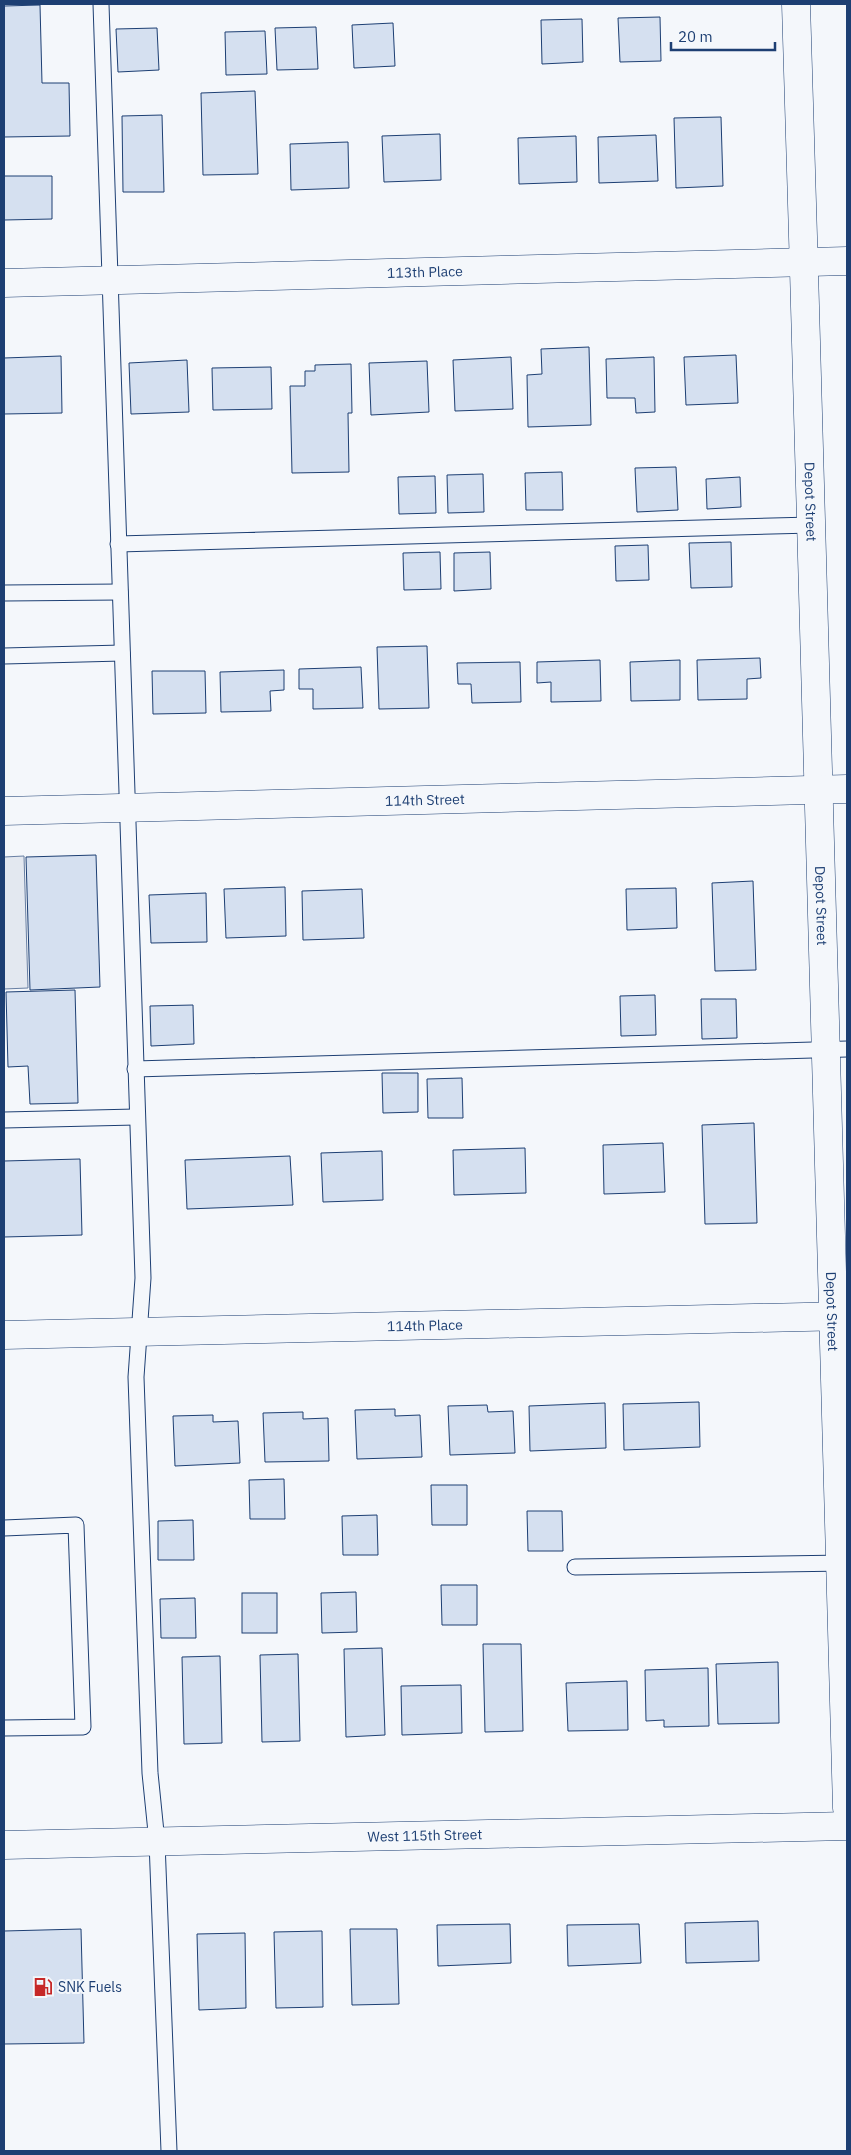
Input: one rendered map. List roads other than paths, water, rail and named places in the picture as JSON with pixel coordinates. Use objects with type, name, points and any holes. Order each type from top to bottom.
[{"type":"street","name":"Depot Street","points":[[796,4],[819,790],[836,1049],[847,1808]]},
{"type":"street","name":"113th Place","points":[[4,284],[847,262]]},
{"type":"street","name":"114th Street","points":[[4,811],[847,789]]},
{"type":"street","name":"114th Place","points":[[4,1335],[839,1316]]},
{"type":"street","name":"West 115th Street","points":[[4,1845],[847,1826]]},
{"type":"lane","points":[[101,4],[136,1116],[143,1278],[136,1377],[150,1774],[157,1842],[169,2151]]},
{"type":"lane","points":[[118,544],[812,525]]},
{"type":"lane","points":[[4,593],[120,592]]},
{"type":"lane","points":[[4,656],[122,653]]},
{"type":"lane","points":[[135,1069],[836,1049]]},
{"type":"lane","points":[[4,1120],[136,1116]]},
{"type":"lane","points":[[4,1528],[76,1525],[83,1727],[4,1728]]},
{"type":"lane","points":[[575,1567],[843,1563]]},
{"type":"place","name":"SNK Fuels","points":[[43,1987]]}]
